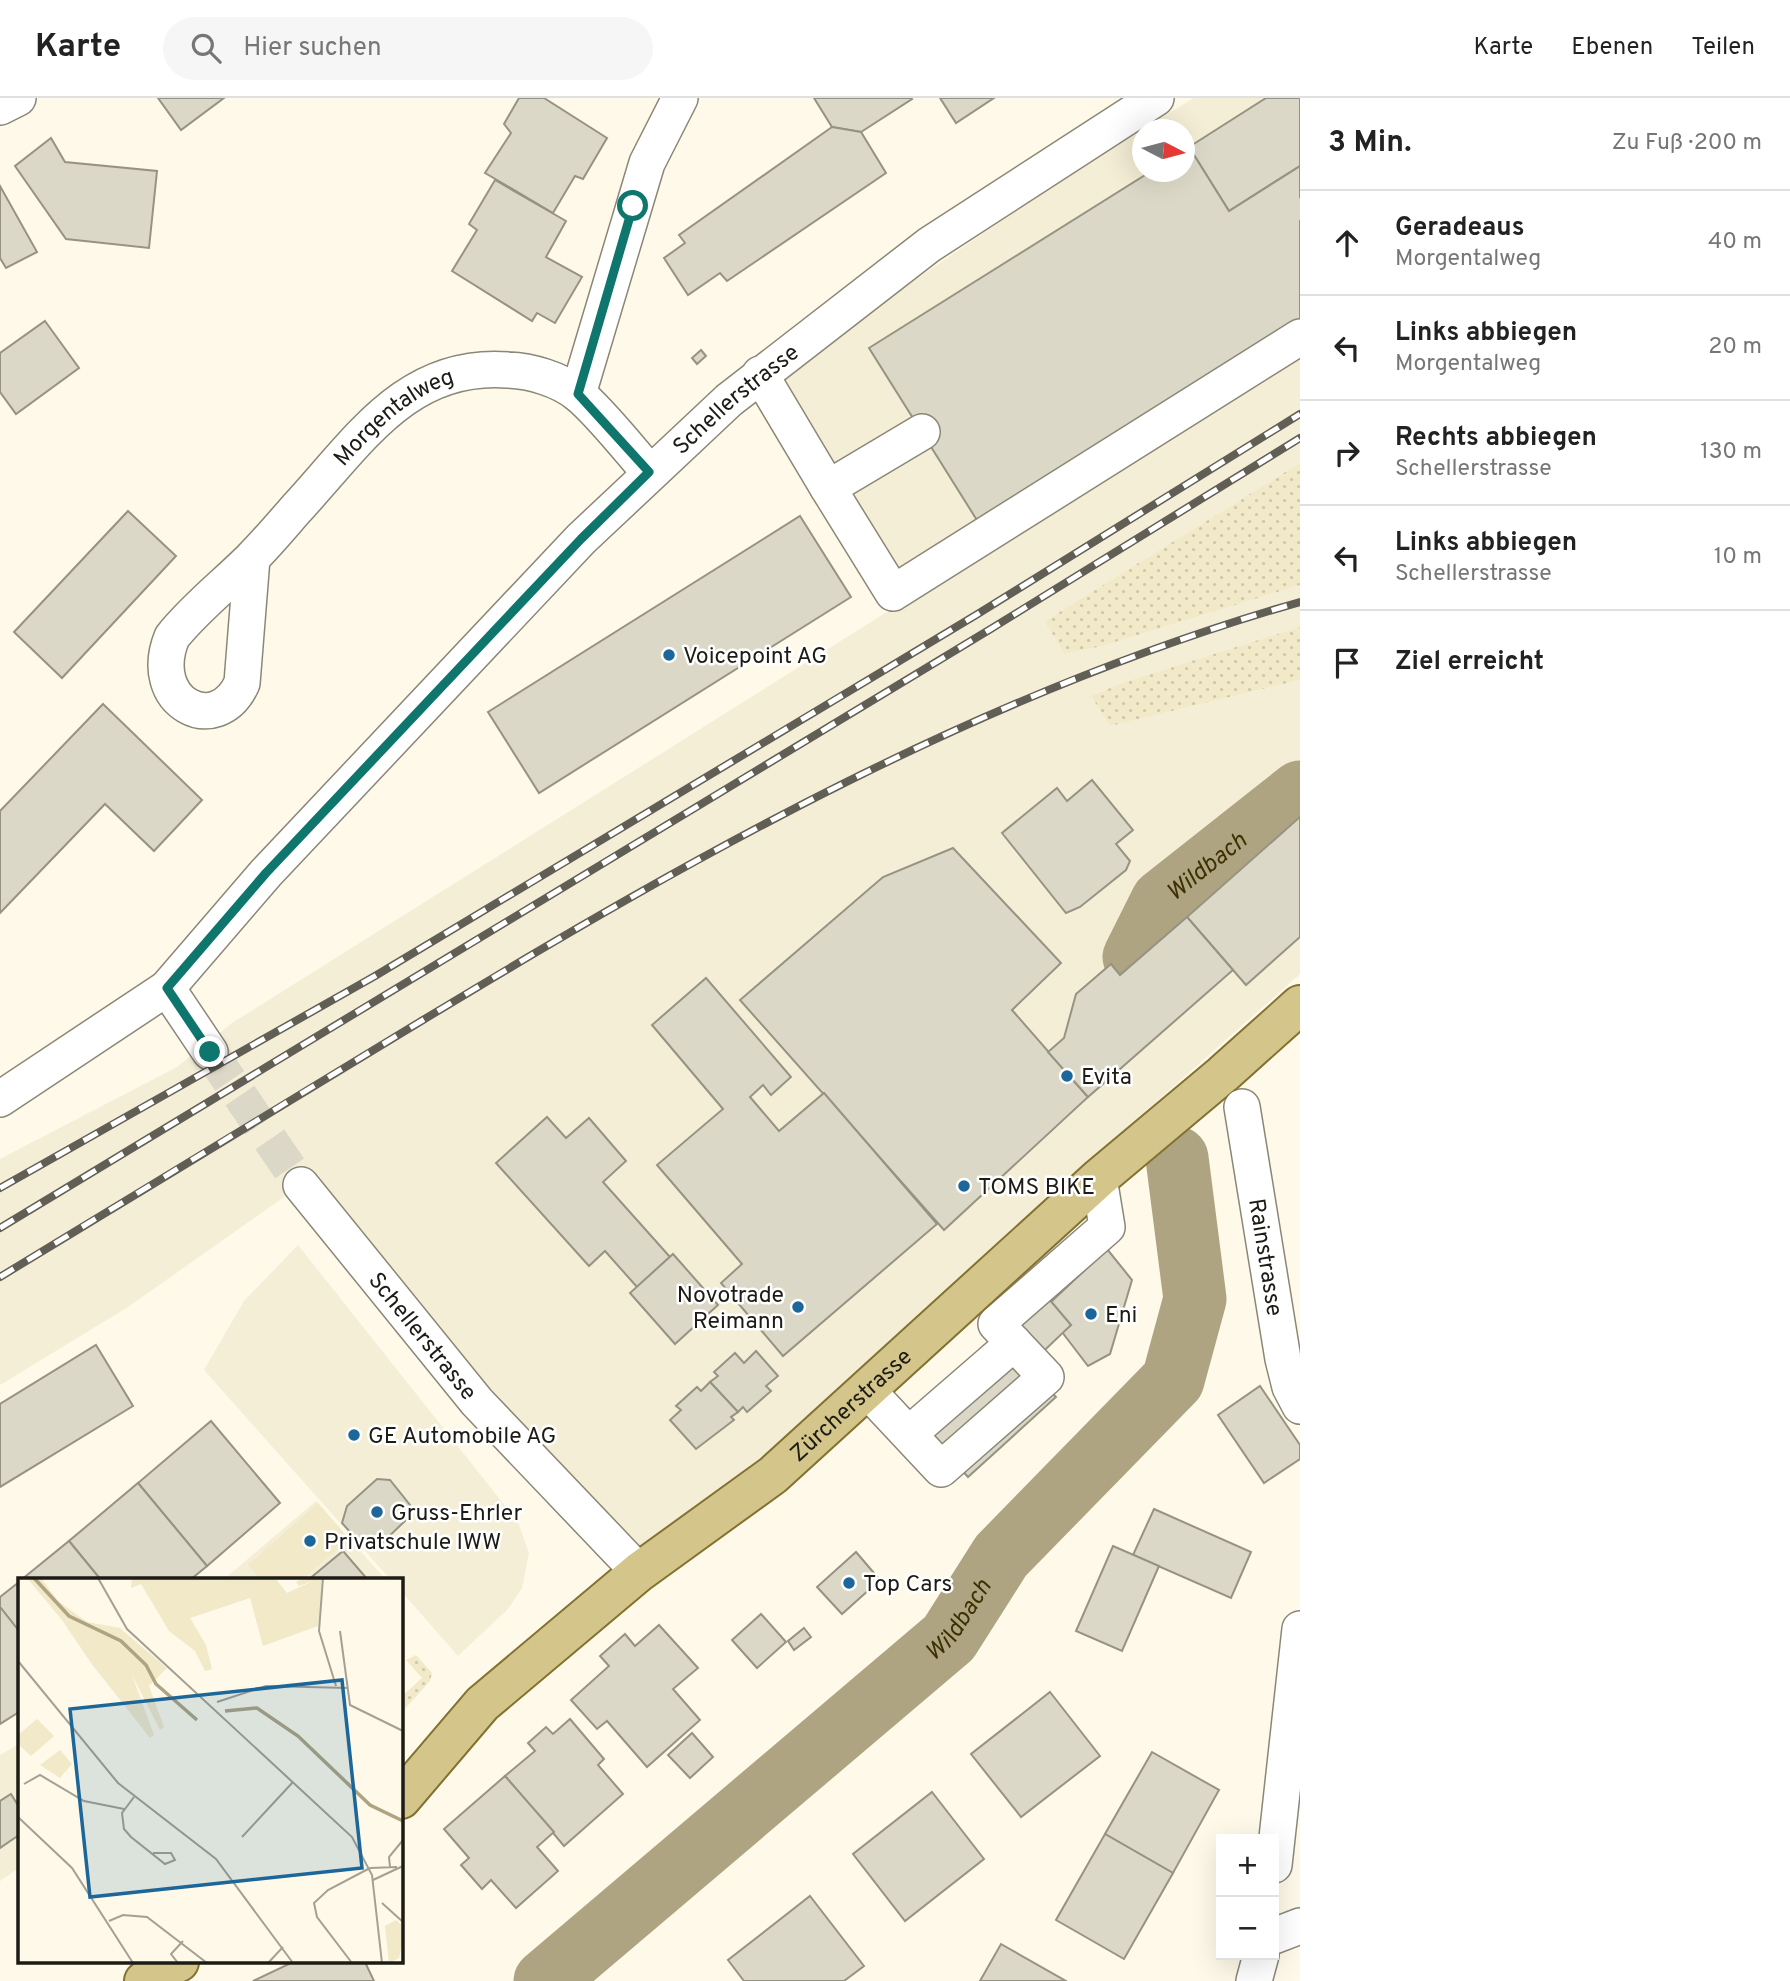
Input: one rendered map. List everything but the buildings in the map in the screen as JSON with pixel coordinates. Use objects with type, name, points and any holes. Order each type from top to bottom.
[{"type":"main road","name":"Zürcherstrasse","points":[[402,1798],[482,1704],[639,1572],[772,1475],[1099,1178],[1223,1074],[1300,1004]]},
{"type":"main road","points":[[144,1981],[175,1964]]},
{"type":"street","points":[[0,107],[18,98]]},
{"type":"street","points":[[578,394],[648,163],[680,98]]},
{"type":"street","name":"Schellerstrasse","points":[[0,1099],[167,988],[266,873],[581,539],[649,472],[760,374],[929,245],[1156,98]]},
{"type":"street","points":[[760,374],[893,593],[1300,337]]},
{"type":"street","name":"Morgentalweg","points":[[252,558],[377,421],[410,392],[440,377],[468,370],[524,371],[551,379],[578,394],[649,472]]},
{"type":"street","points":[[828,488],[922,432]]},
{"type":"street","points":[[167,988],[210,1052]]},
{"type":"street","name":"Rainstrasse","points":[[1242,1107],[1283,1359],[1290,1387],[1300,1406]]},
{"type":"street","points":[[909,1434],[1107,1227],[1099,1178]]},
{"type":"street","name":"Schellerstrasse","points":[[301,1185],[477,1402],[639,1572]]},
{"type":"street","points":[[867,1390],[941,1469],[1046,1377],[1005,1333]]},
{"type":"street","points":[[1277,1834],[1300,1629]]},
{"type":"street","points":[[1279,1934],[1300,1926]]},
{"type":"street","points":[[1254,1981],[1260,1960]]},
{"type":"shaded area","points":[[1194,98],[1300,98],[1300,463],[1045,621],[1064,654],[1102,646],[1300,585],[1300,627],[1124,682],[1091,696],[1110,726],[1300,680],[1300,974],[1003,1238],[925,1336],[639,1572],[301,1185],[128,1307],[0,1385],[0,1159],[177,1067],[232,1023],[890,610],[759,400],[906,286],[1059,182],[1132,136],[1132,182],[1195,182],[1195,119],[1159,119]]},
{"type":"shaded area","points":[[1300,463],[1300,585],[1102,646],[1064,654],[1045,621]]},
{"type":"shaded area","points":[[1300,627],[1300,680],[1110,726],[1091,696],[1124,682]]},
{"type":"shaded area","name":"GE Automobile AG","points":[[298,1245],[518,1522],[529,1553],[522,1588],[508,1609],[458,1656],[402,1592],[402,1578],[389,1578],[204,1370],[244,1301]]},
{"type":"shaded area","name":"Privatschule IWW","points":[[316,1501],[384,1578],[225,1578]]},
{"type":"shaded area","name":"Privatschule IWW","points":[[318,1503],[349,1539],[304,1578],[259,1578],[248,1565]]},
{"type":"shaded area","points":[[416,1655],[432,1673],[430,1681],[402,1712],[402,1696],[422,1678],[406,1660]]},
{"type":"shaded area","points":[[18,1745],[18,1869],[0,1881],[0,1755]]},
{"type":"waterway","name":"Wildbach","points":[[1134,957],[1162,901],[1300,792]]},
{"type":"waterway","name":"Wildbach","points":[[545,1981],[949,1638],[1001,1556],[1173,1380],[1195,1299],[1177,1158]]},
{"type":"tunnel","points":[[922,432],[1300,199]]},
{"type":"tunnel","points":[[210,1052],[301,1185]]},
{"type":"railway","points":[[0,1188],[375,976],[976,615],[1300,414]]},
{"type":"railway","points":[[0,1228],[989,630],[1300,438]]},
{"type":"railway","points":[[0,1277],[528,957],[740,837],[957,729],[1069,682],[1183,639],[1300,602]]},
{"type":"place","name":"Voicepoint AG","points":[[669,655]]},
{"type":"place","name":"Evita","points":[[1067,1076]]},
{"type":"place","name":"TOMS BIKE","points":[[964,1186]]},
{"type":"place","name":"Novotrade Reimann","points":[[798,1307]]},
{"type":"place","name":"Eni","points":[[1091,1314]]},
{"type":"place","name":"GE Automobile AG","points":[[354,1435]]},
{"type":"place","name":"Gruss-Ehrler","points":[[377,1512]]},
{"type":"place","name":"Privatschule IWW","points":[[310,1541]]},
{"type":"place","name":"Top Cars","points":[[849,1583]]},
{"type":"route","points":[[210,1052],[167,988],[213,938],[266,873],[581,539],[649,472],[578,394],[633,206]]}]
